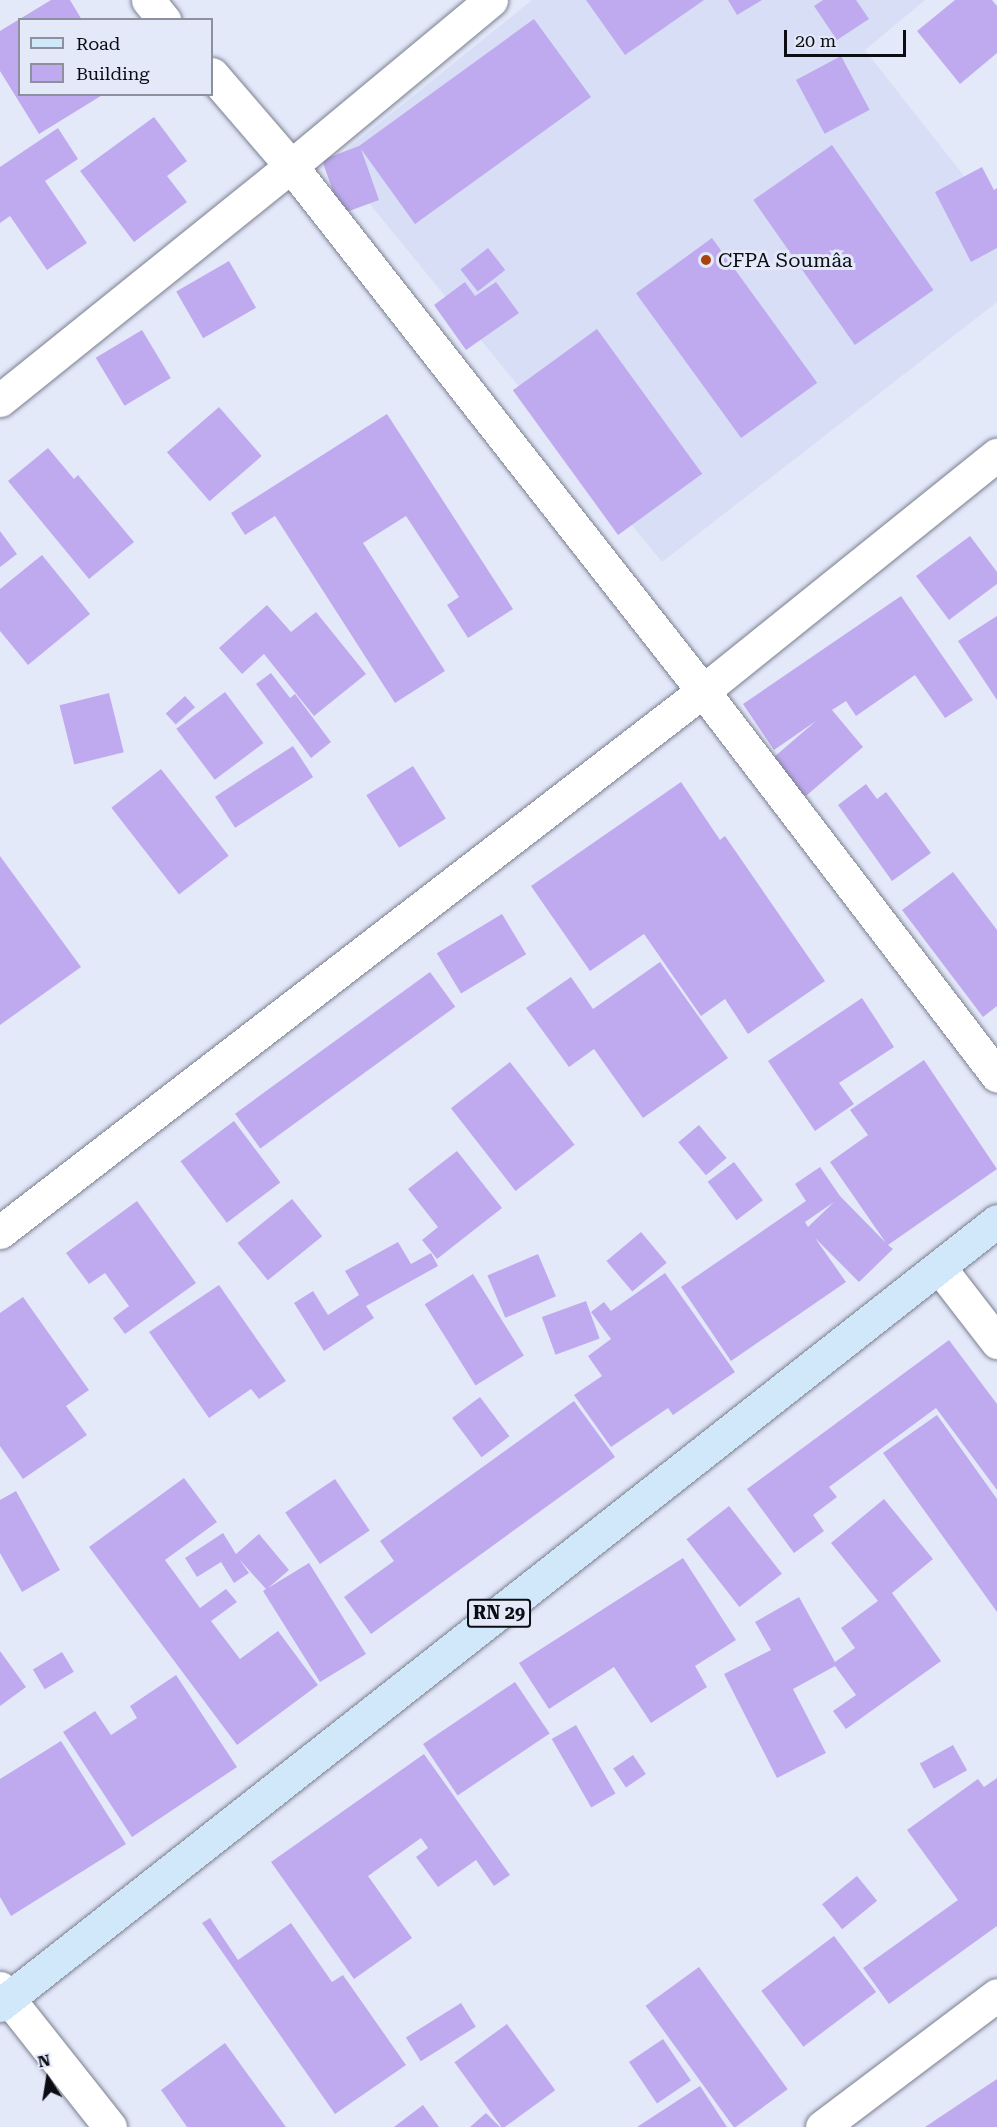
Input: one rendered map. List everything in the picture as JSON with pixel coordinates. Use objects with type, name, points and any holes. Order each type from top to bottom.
[{"type":"main road","name":"RN 29","points":[[3,1997],[997,1221]]},
{"type":"street","points":[[148,0],[162,18]]},
{"type":"street","points":[[0,400],[291,166],[491,0]]},
{"type":"street","points":[[213,75],[291,166],[703,691],[997,1076]]},
{"type":"street","points":[[0,1232],[703,691],[997,455]]},
{"type":"street","points":[[939,1267],[997,1342]]},
{"type":"street","points":[[822,2127],[997,1995]]},
{"type":"street","points":[[3,1997],[110,2127]]},
{"type":"shaded area","name":"CFPA Soumâa","points":[[532,0],[925,0],[865,50],[997,218],[997,302],[662,562],[334,160]]},
{"type":"building","points":[[51,0],[70,0],[81,18],[21,18]]},
{"type":"building","points":[[586,0],[704,0],[625,55]]},
{"type":"building","points":[[728,0],[762,0],[737,15]]},
{"type":"building","points":[[823,0],[856,0],[869,19],[837,40],[814,6]]},
{"type":"building","points":[[955,0],[992,0],[997,6],[997,53],[960,84],[917,31]]},
{"type":"building","points":[[534,19],[591,97],[415,224],[361,149],[379,200],[341,214],[322,160],[359,146]]},
{"type":"building","points":[[18,20],[18,96],[101,96],[39,134],[0,71],[0,31]]},
{"type":"building","points":[[841,56],[870,110],[825,134],[796,80]]},
{"type":"building","points":[[154,117],[187,161],[167,176],[187,202],[134,242],[80,171]]},
{"type":"building","points":[[58,128],[78,159],[45,181],[87,243],[47,270],[10,216],[0,223],[0,167]]},
{"type":"building","points":[[832,145],[934,290],[855,345],[753,200]]},
{"type":"building","points":[[982,167],[994,190],[997,188],[997,248],[971,262],[935,192]]},
{"type":"building","points":[[712,238],[817,383],[741,438],[636,293]]},
{"type":"building","points":[[488,248],[505,270],[478,292],[460,270]]},
{"type":"building","points":[[229,261],[256,308],[203,338],[176,292]]},
{"type":"building","points":[[465,282],[475,296],[496,282],[519,313],[466,350],[434,305]]},
{"type":"building","points":[[597,329],[702,474],[618,535],[513,390]]},
{"type":"building","points":[[142,330],[171,378],[125,406],[96,358]]},
{"type":"building","points":[[219,407],[262,456],[210,501],[167,452]]},
{"type":"building","points":[[387,414],[513,609],[468,638],[447,605],[459,597],[406,516],[363,543],[445,671],[395,703],[275,516],[245,535],[231,513]]},
{"type":"building","points":[[48,448],[74,479],[78,475],[134,542],[89,579],[8,481]]},
{"type":"building","points":[[0,531],[17,554],[0,567]]},
{"type":"building","points":[[970,536],[997,572],[997,584],[949,620],[916,576]]},
{"type":"building","points":[[42,555],[90,614],[28,665],[0,631],[0,589]]},
{"type":"building","points":[[901,596],[973,700],[945,718],[915,675],[856,716],[846,701],[832,710],[863,747],[800,801],[767,763],[816,721],[774,750],[743,704]]},
{"type":"building","points":[[267,605],[291,632],[316,612],[366,674],[314,716],[264,654],[242,674],[219,648]]},
{"type":"building","points":[[997,616],[997,700],[958,641]]},
{"type":"building","points":[[271,673],[290,698],[295,694],[331,742],[311,758],[256,684]]},
{"type":"building","points":[[225,692],[264,743],[215,780],[176,729]]},
{"type":"building","points":[[109,693],[124,752],[74,765],[60,705]]},
{"type":"building","points":[[185,696],[195,707],[176,725],[166,713]]},
{"type":"building","points":[[293,746],[313,777],[235,828],[215,797]]},
{"type":"building","points":[[413,766],[446,819],[399,848],[366,795]]},
{"type":"building","points":[[161,769],[229,856],[179,894],[111,808]]},
{"type":"building","points":[[681,782],[720,840],[725,836],[825,981],[748,1034],[725,999],[701,1016],[644,934],[590,971],[531,886]]},
{"type":"building","points":[[866,784],[877,799],[886,792],[931,853],[892,881],[838,805]]},
{"type":"building","points":[[0,856],[81,967],[0,1025]]},
{"type":"building","points":[[953,872],[997,930],[997,1006],[983,1017],[902,910]]},
{"type":"building","points":[[502,914],[526,954],[461,993],[437,953]]},
{"type":"building","points":[[660,962],[728,1058],[643,1118],[594,1049],[569,1067],[526,1008],[571,977],[593,1009]]},
{"type":"building","points":[[430,972],[455,1007],[260,1148],[235,1114]]},
{"type":"building","points":[[862,998],[894,1047],[839,1083],[854,1104],[815,1131],[768,1061]]},
{"type":"building","points":[[924,1060],[997,1169],[888,1245],[893,1249],[859,1282],[815,1238],[846,1282],[731,1361],[681,1287],[806,1201],[795,1184],[820,1167],[840,1196],[886,1243],[830,1162],[868,1135],[850,1110]],"holes":[[[834,1202],[808,1227],[805,1222]]]},
{"type":"building","points":[[510,1062],[575,1145],[516,1191],[451,1108]]},
{"type":"building","points":[[234,1121],[280,1182],[227,1223],[180,1161]]},
{"type":"building","points":[[699,1125],[727,1158],[706,1175],[678,1142]]},
{"type":"building","points":[[457,1151],[502,1208],[437,1259],[422,1240],[438,1227],[408,1189]]},
{"type":"building","points":[[734,1162],[763,1200],[737,1220],[708,1182]]},
{"type":"building","points":[[292,1199],[322,1236],[268,1280],[238,1243]]},
{"type":"building","points":[[137,1201],[196,1283],[125,1334],[113,1318],[129,1306],[105,1273],[89,1284],[66,1253]]},
{"type":"building","points":[[641,1232],[667,1263],[632,1292],[607,1261]]},
{"type":"building","points":[[398,1242],[411,1264],[431,1253],[438,1266],[366,1306],[374,1318],[324,1351],[294,1303],[313,1291],[328,1315],[359,1295],[345,1271]]},
{"type":"building","points":[[538,1254],[556,1296],[505,1318],[487,1275]]},
{"type":"building","points":[[665,1273],[735,1372],[673,1415],[668,1408],[611,1447],[574,1395],[602,1376],[588,1356],[611,1339],[591,1312],[604,1302],[611,1311]]},
{"type":"building","points":[[473,1274],[524,1355],[476,1386],[425,1304]]},
{"type":"building","points":[[219,1285],[286,1381],[259,1399],[251,1389],[209,1418],[149,1332]]},
{"type":"building","points":[[23,1297],[89,1390],[66,1406],[87,1435],[23,1479],[0,1446],[0,1313]]},
{"type":"building","points":[[586,1301],[600,1339],[556,1355],[542,1317]]},
{"type":"building","points":[[949,1340],[997,1404],[997,1490],[936,1408],[829,1487],[837,1497],[813,1515],[824,1531],[794,1553],[747,1489]]},
{"type":"building","points":[[480,1397],[509,1436],[482,1457],[452,1418]]},
{"type":"building","points":[[574,1401],[615,1457],[371,1634],[344,1597],[394,1561],[380,1541]]},
{"type":"building","points":[[937,1415],[997,1499],[997,1612],[883,1453]]},
{"type":"building","points":[[184,1478],[217,1522],[165,1560],[200,1608],[226,1589],[237,1602],[211,1621],[240,1659],[278,1631],[318,1685],[237,1745],[89,1547]]},
{"type":"building","points":[[335,1479],[370,1530],[320,1564],[285,1513]]},
{"type":"building","points":[[16,1491],[60,1570],[22,1592],[0,1553],[0,1500]]},
{"type":"building","points":[[884,1499],[933,1559],[892,1593],[941,1661],[846,1729],[833,1711],[856,1695],[835,1666],[793,1689],[826,1753],[777,1778],[724,1674],[771,1650],[755,1622],[799,1597],[835,1662],[855,1648],[841,1628],[878,1601],[831,1543]]},
{"type":"building","points":[[729,1506],[782,1574],[739,1607],[686,1539]]},
{"type":"building","points":[[223,1533],[236,1554],[259,1534],[289,1570],[268,1588],[309,1563],[366,1654],[320,1682],[263,1591],[266,1589],[239,1559],[249,1573],[234,1583],[221,1562],[197,1577],[185,1558]]},
{"type":"building","points":[[683,1558],[736,1640],[695,1666],[707,1687],[651,1723],[614,1667],[549,1709],[519,1663]]},
{"type":"building","points":[[0,1651],[26,1687],[0,1706]]},
{"type":"building","points":[[62,1652],[74,1672],[45,1689],[33,1670]]},
{"type":"building","points":[[176,1675],[237,1767],[132,1837],[63,1732],[95,1711],[111,1735],[137,1718],[130,1706]]},
{"type":"building","points":[[515,1682],[550,1733],[458,1795],[423,1744]]},
{"type":"building","points":[[576,1725],[616,1793],[591,1807],[552,1739]]},
{"type":"building","points":[[61,1741],[126,1844],[11,1916],[0,1897],[0,1779]]},
{"type":"building","points":[[953,1745],[967,1770],[934,1789],[920,1763]]},
{"type":"building","points":[[424,1754],[510,1875],[494,1886],[476,1860],[438,1887],[416,1857],[428,1848],[421,1838],[368,1876],[412,1938],[354,1979],[271,1862]]},
{"type":"building","points":[[633,1755],[646,1774],[626,1787],[613,1768]]},
{"type":"building","points":[[997,1778],[997,1926],[889,2004],[863,1968],[958,1900],[907,1830],[978,1779],[984,1787]]},
{"type":"building","points":[[857,1876],[877,1901],[842,1929],[822,1904]]},
{"type":"building","points":[[210,1918],[238,1960],[291,1923],[332,1982],[343,1975],[406,2065],[335,2114],[202,1923]]},
{"type":"building","points":[[834,1936],[876,1992],[803,2047],[761,1991]]},
{"type":"building","points":[[699,1967],[788,2089],[734,2127],[646,2006]]},
{"type":"building","points":[[461,2003],[476,2027],[421,2061],[406,2037]]},
{"type":"building","points":[[507,2024],[555,2090],[505,2127],[501,2127],[454,2062]]},
{"type":"building","points":[[663,2039],[691,2080],[657,2103],[629,2062]]},
{"type":"building","points":[[225,2043],[286,2127],[187,2127],[161,2090]]},
{"type":"building","points":[[997,2079],[997,2127],[925,2127]]},
{"type":"building","points":[[700,2086],[727,2127],[637,2127]]},
{"type":"building","points":[[423,2105],[439,2127],[394,2127]]},
{"type":"building","points":[[486,2113],[500,2127],[470,2127]]},
{"type":"place","name":"CFPA Soumâa","points":[[706,260]]}]
